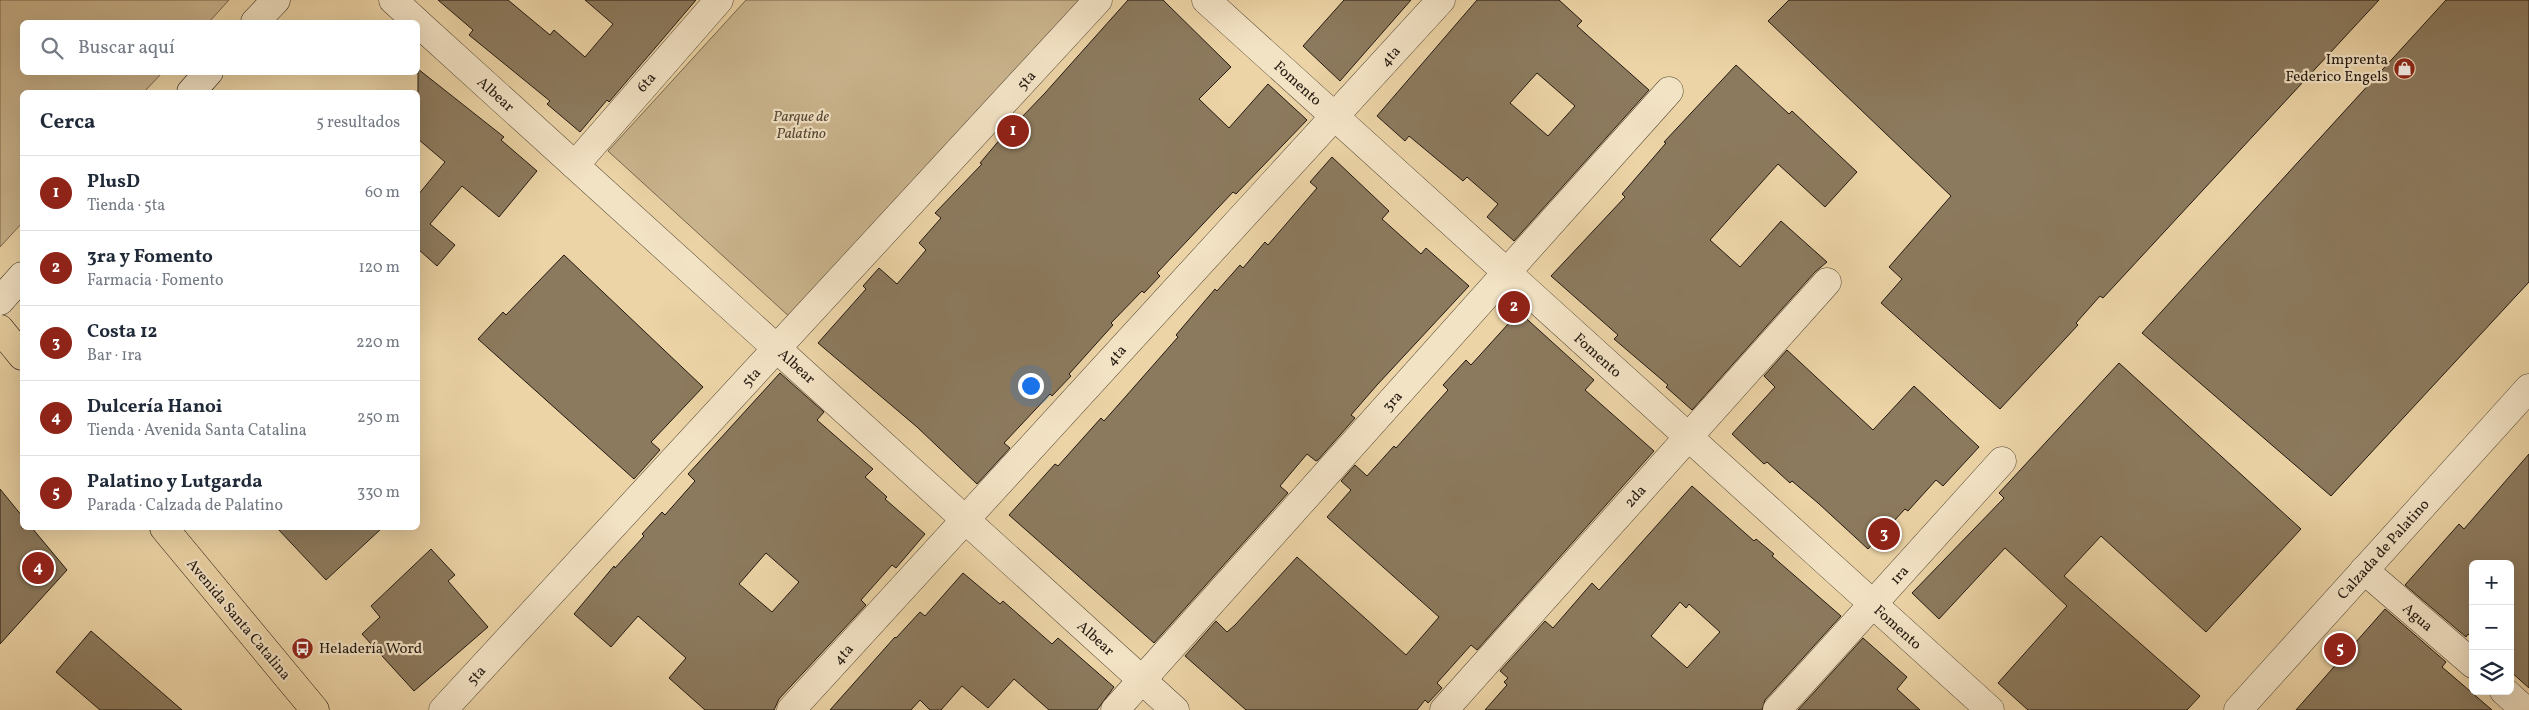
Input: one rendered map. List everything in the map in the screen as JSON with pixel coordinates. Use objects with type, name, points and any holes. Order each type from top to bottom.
[{"type":"main road","points":[[0,329],[20,354]]},
{"type":"main road","name":"Avenida Santa Catalina","points":[[166,530],[315,710]]},
{"type":"street","points":[[257,20],[276,0]]},
{"type":"street","name":"Albear","points":[[392,0],[414,20]]},
{"type":"street","name":"6ta","points":[[574,165],[719,0]]},
{"type":"street","name":"5ta","points":[[443,710],[1098,0]]},
{"type":"street","name":"Fomento","points":[[1206,0],[1990,710]]},
{"type":"street","name":"4ta","points":[[791,710],[1441,0]]},
{"type":"street","name":"Albear","points":[[420,26],[1175,710]]},
{"type":"street","points":[[193,90],[206,75]]},
{"type":"street","name":"3ra","points":[[1115,710],[1669,91]]},
{"type":"street","points":[[0,300],[20,278]]},
{"type":"street","name":"2da","points":[[1444,710],[1827,282]]},
{"type":"street","name":"Calzada de Palatino","points":[[2238,710],[2529,388]]},
{"type":"street","name":"1ra","points":[[1777,710],[2002,462]]},
{"type":"street","name":"Agua","points":[[2364,570],[2469,661]]},
{"type":"street","points":[[2508,695],[2525,710]]},
{"type":"green space","points":[[0,0],[229,0],[211,20],[20,20],[20,75],[160,75],[146,90],[20,90],[20,225],[0,247]]},
{"type":"green space","name":"Parque de Palatino","points":[[746,0],[1083,0],[792,319],[608,151]]},
{"type":"building","points":[[438,0],[508,0],[550,35],[554,30],[585,57],[613,24],[585,0],[696,0],[609,102],[607,100],[580,132],[547,104],[550,101],[469,35],[473,30]]},
{"type":"building","points":[[1128,0],[1163,0],[1231,67],[1199,99],[1229,128],[1268,84],[1307,120],[1236,194],[1233,192],[1157,273],[1160,276],[1144,293],[1142,291],[1111,323],[1113,325],[1069,374],[1071,376],[1052,396],[1050,394],[1004,443],[1010,448],[977,484],[917,427],[818,343],[866,289],[863,286],[879,268],[897,284],[926,250],[919,243],[941,218],[935,213],[982,164],[980,163],[1019,117],[1021,118],[1045,93]]},
{"type":"building","points":[[1344,0],[1411,0],[1340,81],[1303,46]]},
{"type":"building","points":[[1477,0],[1559,0],[1582,21],[1577,26],[1649,90],[1514,241],[1487,217],[1498,204],[1467,177],[1463,181],[1409,136],[1405,141],[1377,116]],"holes":[[[1537,73],[1575,106],[1548,136],[1510,103]]]},
{"type":"building","points":[[1789,0],[2379,0],[2103,298],[2100,296],[2076,323],[2078,325],[2000,409],[1881,303],[1902,279],[1889,267],[1951,196],[1768,21]]},
{"type":"building","points":[[2446,0],[2529,0],[2529,282],[2331,496],[2142,333]]},
{"type":"building","points":[[1736,65],[1789,114],[1792,111],[1857,172],[1825,207],[1778,164],[1710,240],[1740,267],[1781,221],[1827,262],[1815,272],[1692,410],[1666,387],[1668,385],[1614,339],[1618,335],[1551,276],[1625,197],[1622,194],[1666,143],[1664,142]]},
{"type":"building","points":[[420,71],[504,137],[501,140],[537,171],[499,217],[462,186],[430,224],[455,245],[437,266],[420,251],[420,193],[445,162],[420,141],[420,90],[418,90],[418,75],[420,75]]},
{"type":"building","points":[[1332,157],[1389,211],[1382,219],[1421,254],[1426,248],[1469,286],[1377,385],[1351,415],[1355,418],[1318,460],[1316,461],[1307,454],[1280,486],[1288,493],[1154,643],[1009,515],[1055,464],[1058,466],[1101,418],[1104,421],[1178,337],[1176,335],[1215,289],[1217,291],[1240,265],[1243,268],[1265,242],[1268,245],[1317,188],[1310,182]]},
{"type":"building","points":[[564,255],[703,387],[651,442],[660,450],[634,479],[478,339],[503,312],[506,315]]},
{"type":"building","points":[[1519,312],[1594,380],[1585,390],[1654,451],[1477,650],[1471,645],[1437,683],[1442,688],[1428,703],[1425,700],[1417,710],[1246,710],[1185,656],[1216,621],[1227,632],[1235,625],[1297,557],[1406,655],[1439,617],[1327,517],[1351,490],[1341,481],[1355,465],[1367,476],[1394,446],[1396,448],[1448,390],[1443,385],[1466,360],[1471,365]]},
{"type":"building","points":[[1787,350],[1873,430],[1914,386],[1979,447],[1943,486],[1936,480],[1908,511],[1905,509],[1868,549],[1792,481],[1790,483],[1767,462],[1764,464],[1732,434],[1775,387],[1764,376]]},
{"type":"building","points":[[2119,363],[2301,529],[2206,632],[2101,536],[2064,576],[2200,696],[2187,710],[2028,710],[1998,683],[2067,606],[2005,548],[1939,619],[1912,593],[2004,498],[1999,493]]},
{"type":"building","points":[[780,373],[824,412],[817,420],[873,469],[865,477],[887,497],[885,499],[925,534],[896,568],[892,565],[861,600],[866,605],[779,699],[774,710],[705,710],[669,678],[686,658],[638,616],[611,647],[574,614],[614,566],[615,568],[644,536],[642,534],[662,512],[665,515],[695,481],[688,474]],"holes":[[[766,553],[799,582],[772,612],[739,584]]]},
{"type":"building","points":[[2529,454],[2529,688],[2514,675],[2514,560],[2469,560],[2469,635],[2466,637],[2405,585],[2459,524],[2464,529]]},
{"type":"building","points":[[1692,486],[1754,541],[1756,539],[1774,554],[1772,556],[1841,616],[1765,700],[1762,710],[1485,710],[1507,685],[1504,682],[1508,678],[1500,671],[1545,621],[1553,628],[1592,583],[1599,590]],"holes":[[[1680,602],[1686,608],[1689,604],[1720,632],[1687,668],[1651,636]]]},
{"type":"building","points":[[0,489],[20,514],[20,530],[34,530],[67,570],[0,644]]},
{"type":"building","points":[[279,530],[380,530],[326,580]]},
{"type":"building","points":[[431,549],[455,575],[448,581],[488,627],[414,691],[362,634],[380,617],[371,606]]},
{"type":"building","points":[[963,573],[1000,604],[1003,601],[1052,644],[1058,638],[1114,687],[1097,710],[1049,710],[1014,679],[988,708],[962,686],[941,710],[930,710],[920,700],[911,710],[830,710],[895,637],[920,612],[925,616]]},
{"type":"building","points":[[2385,609],[2446,662],[2442,667],[2469,690],[2469,695],[2475,695],[2492,710],[2296,710]]},
{"type":"building","points":[[91,631],[182,710],[100,710],[56,672]]},
{"type":"building","points":[[1863,638],[1907,677],[1897,689],[1920,710],[1798,710]]},
{"type":"place","name":"Imprenta Federico Engels","points":[[2404,68]]},
{"type":"place","name":"PlusD","points":[[1013,131]]},
{"type":"place","name":"3ra y Fomento","points":[[1514,307]]},
{"type":"place","name":"Costa 12","points":[[1884,534]]},
{"type":"place","name":"Dulcería Hanoi","points":[[38,568]]},
{"type":"place","name":"Heladería Word","points":[[303,648]]},
{"type":"place","name":"Palatino y Lutgarda","points":[[2340,649]]}]
